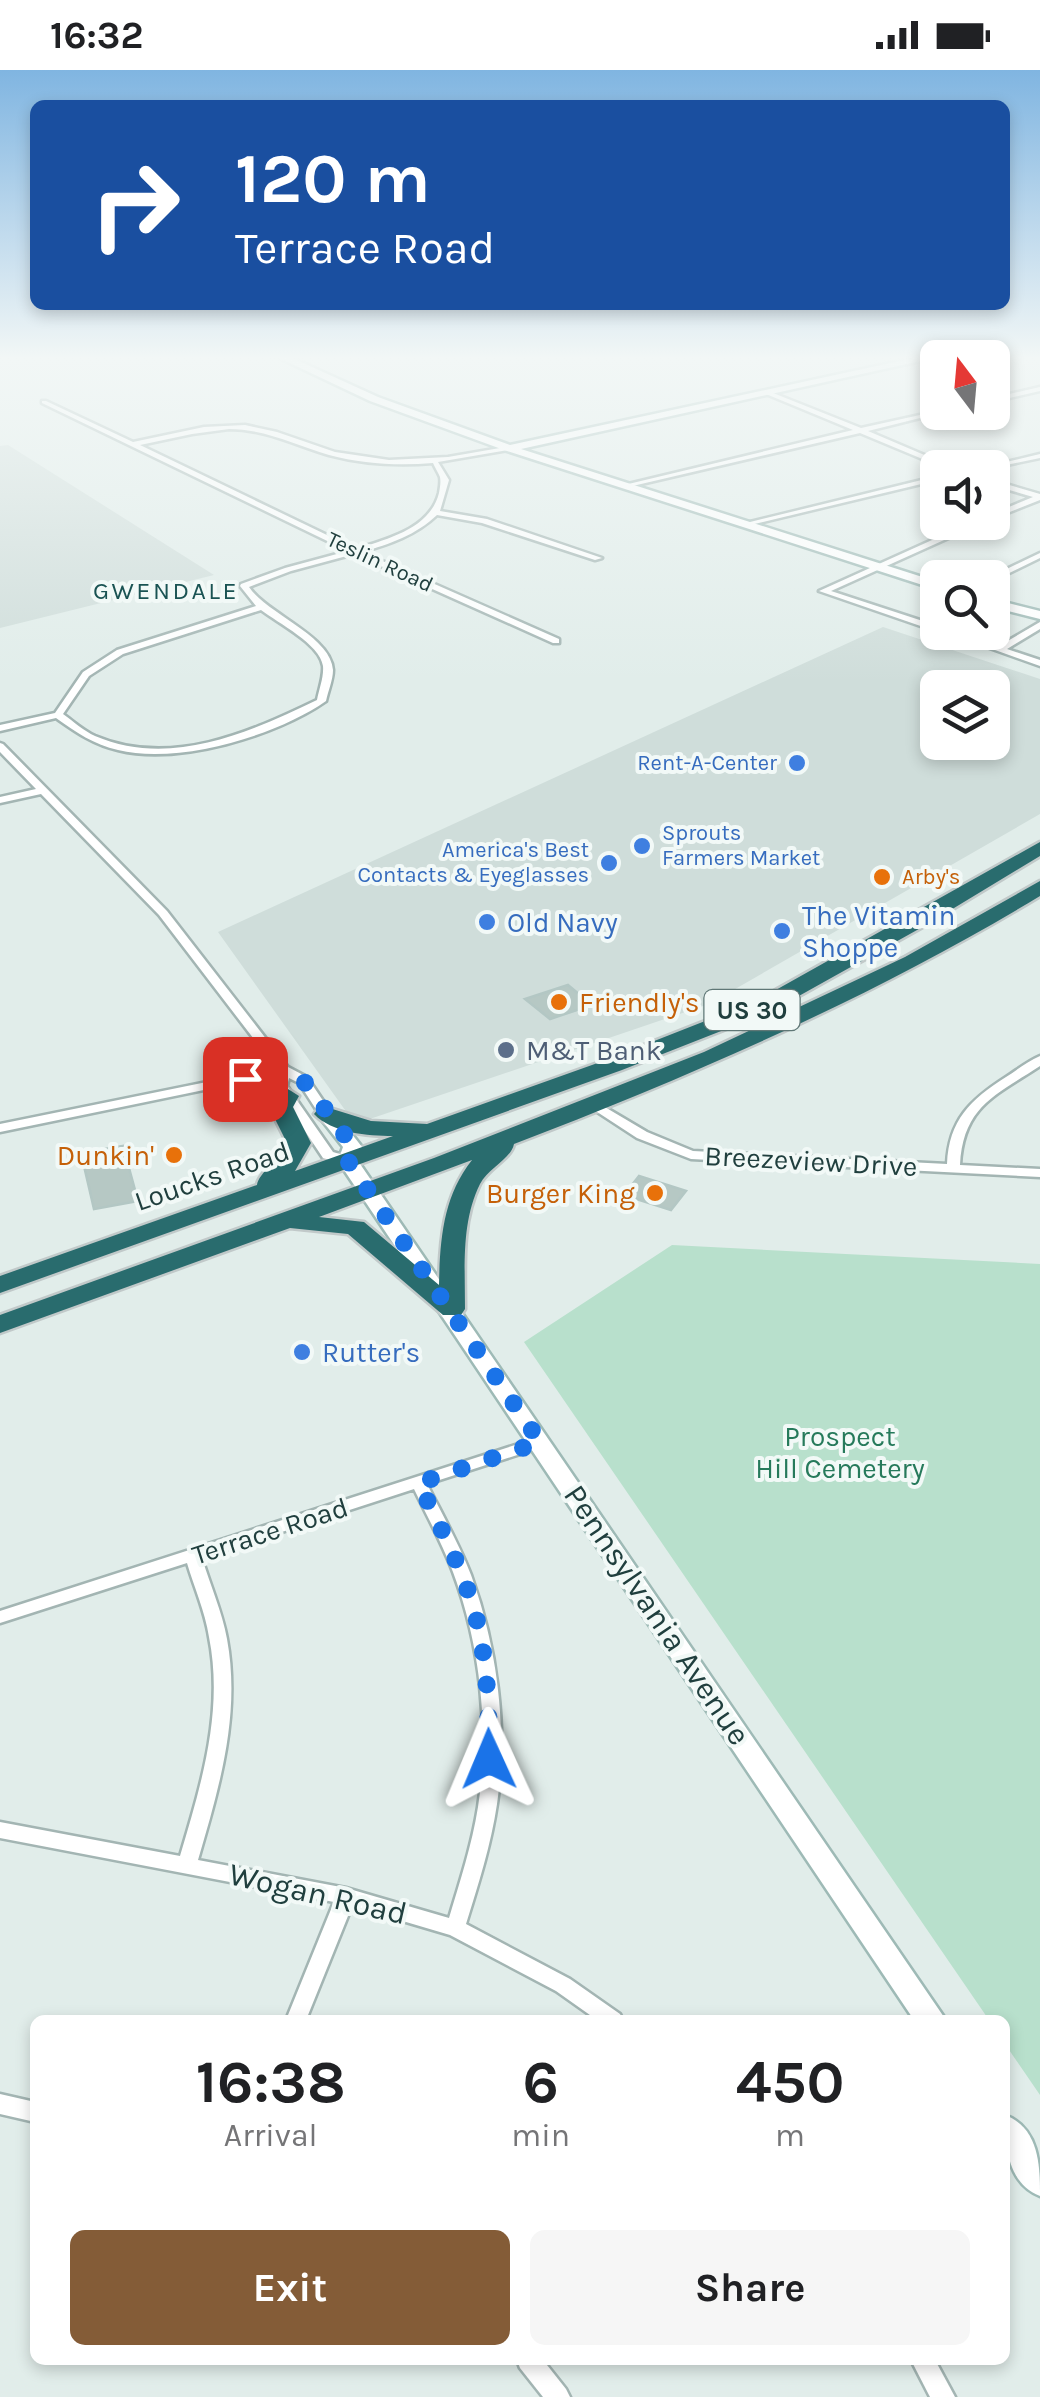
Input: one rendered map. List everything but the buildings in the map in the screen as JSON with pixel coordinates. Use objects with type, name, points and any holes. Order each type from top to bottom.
[{"type":"highway","name":"Loucks Road","points":[[0,1285],[444,1127],[764,1006],[919,921],[1040,848]]},
{"type":"highway","name":"US 30","points":[[0,1324],[369,1191],[594,1106],[776,1031],[1040,887]]},
{"type":"highway","points":[[249,1194],[289,1164],[298,1143],[280,1108],[288,1096]]},
{"type":"highway","points":[[326,1114],[345,1125],[370,1129],[444,1127]]},
{"type":"highway","points":[[452,1309],[453,1256],[464,1193],[478,1168],[519,1134]]},
{"type":"highway","points":[[206,1249],[304,1222],[344,1223],[398,1260],[452,1309]]},
{"type":"street","name":"Teslin Road","points":[[171,465],[556,641]]},
{"type":"street","points":[[58,715],[80,735],[110,748],[187,751],[266,730],[322,701],[329,666],[322,653],[248,595],[244,586],[356,552],[414,527],[436,512],[446,480],[436,465]]},
{"type":"street","points":[[559,465],[920,580]]},
{"type":"street","points":[[624,486],[717,465]]},
{"type":"street","points":[[746,524],[920,482]]},
{"type":"street","points":[[1010,488],[1040,497]]},
{"type":"street","points":[[1010,510],[1040,497]]},
{"type":"street","points":[[436,512],[484,520],[598,558]]},
{"type":"street","points":[[920,623],[823,591],[938,540]]},
{"type":"street","points":[[1010,569],[1040,555]]},
{"type":"street","points":[[0,728],[58,715],[86,674],[120,652],[264,607]]},
{"type":"street","points":[[1010,608],[1040,615]]},
{"type":"street","points":[[1010,610],[1040,625]]},
{"type":"street","points":[[1010,644],[1040,625]]},
{"type":"street","points":[[1000,650],[1040,663]]},
{"type":"street","name":"Pennsylvania Avenue","points":[[0,746],[162,913],[284,1070],[303,1080],[353,1146],[348,1161]]},
{"type":"street","points":[[0,800],[42,791]]},
{"type":"street","points":[[952,1169],[952,1140],[961,1118],[1040,1060]]},
{"type":"street","points":[[0,1128],[284,1070]]},
{"type":"street","name":"Pennsylvania Avenue","points":[[284,1070],[281,1086],[328,1156],[348,1161],[452,1309],[928,2015]]},
{"type":"street","name":"Breezeview Drive","points":[[594,1106],[642,1135],[691,1155],[1040,1173]]},
{"type":"street","name":"Terrace Road","points":[[0,1618],[540,1442]]},
{"type":"street","points":[[419,1483],[462,1572],[480,1634],[488,1702],[490,1787],[455,1928]]},
{"type":"street","points":[[188,1864],[220,1752],[224,1701],[218,1638],[193,1556]]},
{"type":"street","name":"Wogan Road","points":[[0,1830],[346,1896],[455,1928],[562,1985],[606,2015]]},
{"type":"street","points":[[298,2015],[346,1896]]},
{"type":"street","points":[[0,2104],[30,2111]]},
{"type":"street","points":[[1010,2136],[1040,2181]]},
{"type":"street","points":[[532,2365],[558,2397]]},
{"type":"street","points":[[925,2365],[943,2397]]},
{"type":"shaded area","points":[[0,465],[39,465],[214,575],[0,628]]},
{"type":"shaded area","points":[[883,627],[920,639],[920,650],[952,650],[1040,679],[1040,814],[709,1004],[355,1124],[218,932]]},
{"type":"green space","name":"Prospect Hill Cemetery","points":[[672,1245],[1040,1264],[1040,2095],[1010,2051],[1010,2015],[986,2015],[524,1342]]},
{"type":"place","name":"Rent-A-Center","points":[[797,763]]},
{"type":"place","name":"Sprouts Farmers Market","points":[[642,846]]},
{"type":"place","name":"America's Best Contacts & Eyeglasses","points":[[609,863]]},
{"type":"place","name":"Arby's","points":[[882,877]]},
{"type":"place","name":"Old Navy","points":[[487,922]]},
{"type":"place","name":"The Vitamin Shoppe","points":[[782,931]]},
{"type":"place","name":"Friendly's","points":[[559,1002]]},
{"type":"place","name":"M&T Bank","points":[[506,1050]]},
{"type":"place","name":"Dunkin'","points":[[174,1155]]},
{"type":"place","name":"Burger King","points":[[655,1193]]},
{"type":"place","name":"Rutter's","points":[[302,1352]]},
{"type":"district","name":"GWENDALE","points":[[166,590]]},
{"type":"route","points":[[245,1079],[284,1070],[303,1080],[353,1146],[348,1161],[540,1442],[419,1483],[462,1572],[480,1634],[488,1702],[489,1759]]}]
